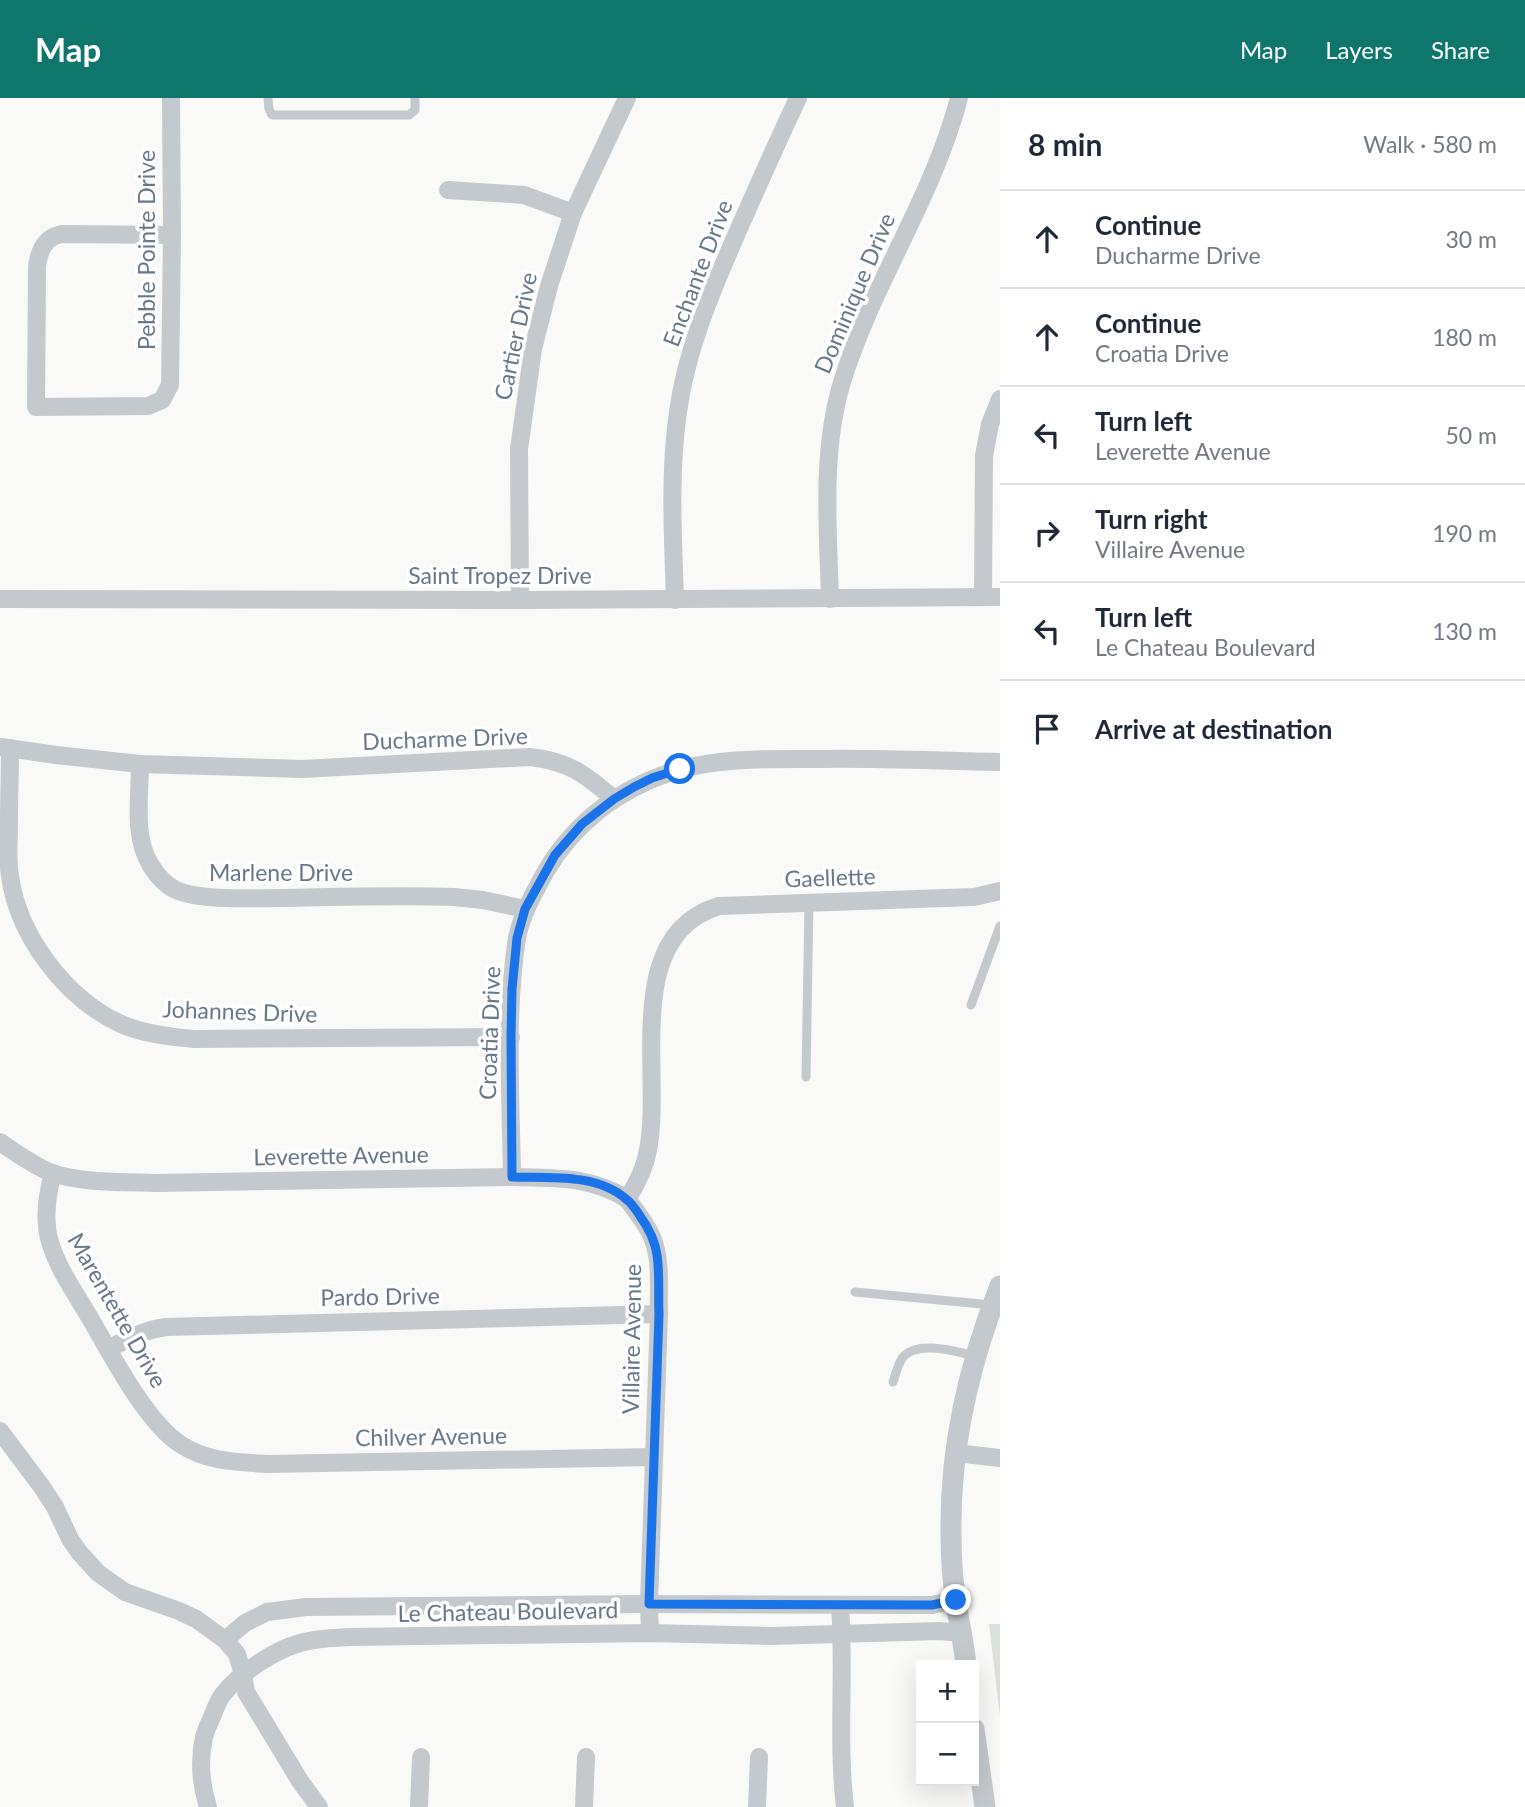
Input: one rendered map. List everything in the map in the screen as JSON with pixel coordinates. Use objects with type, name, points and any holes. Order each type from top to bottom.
[{"type":"street","name":"Pebble Pointe Drive","points":[[171,98],[172,236],[170,385],[162,400],[148,407],[36,407],[37,267],[38,256],[46,242],[62,234],[172,236]]},
{"type":"street","name":"Cartier Drive","points":[[520,600],[519,449],[533,349],[549,286],[573,213],[627,98]]},
{"type":"street","name":"Enchante Drive","points":[[676,600],[672,507],[678,410],[686,373],[710,295],[798,98]]},
{"type":"street","name":"Dominique Drive","points":[[830,598],[827,486],[832,431],[841,384],[855,344],[941,153],[959,98]]},
{"type":"street","points":[[448,190],[524,195],[573,213]]},
{"type":"street","points":[[992,597],[984,456],[990,424],[1000,399]]},
{"type":"street","name":"Saint Tropez Drive","points":[[0,599],[676,600],[992,597]]},
{"type":"street","name":"Ducharme Drive","points":[[5,747],[140,764],[302,769],[530,757],[569,766],[614,799]]},
{"type":"street","name":"Johannes Drive","points":[[5,747],[10,878],[21,915],[48,964],[76,993],[107,1016],[138,1030],[194,1039],[511,1037]]},
{"type":"street","points":[[614,799],[652,778],[680,769],[730,761],[844,758],[1000,762]]},
{"type":"street","name":"Marlene Drive","points":[[140,764],[141,841],[149,863],[159,876],[176,890],[198,895],[248,898],[454,897],[525,909]]},
{"type":"street","name":"Croatia Drive","points":[[512,1177],[512,989],[517,938],[525,909],[555,855],[582,824],[614,799]]},
{"type":"street","name":"Gaellette","points":[[627,1199],[636,1185],[648,1150],[653,1002],[660,964],[672,936],[693,917],[719,906],[974,897],[1000,891]]},
{"type":"street","points":[[0,1142],[53,1173]]},
{"type":"street","name":"Leverette Avenue","points":[[53,1173],[78,1178],[156,1183],[512,1177],[580,1180],[600,1185],[627,1199]]},
{"type":"street","name":"Marentette Drive","points":[[53,1173],[47,1195],[46,1216],[50,1242],[71,1285],[140,1401],[162,1429],[192,1452],[211,1458]]},
{"type":"street","name":"Villaire Avenue","points":[[627,1199],[652,1237],[659,1267],[650,1633]]},
{"type":"street","points":[[965,1660],[956,1600],[951,1501],[968,1384],[997,1296]]},
{"type":"street","name":"Pardo Drive","points":[[108,1349],[148,1330],[180,1326],[659,1314]]},
{"type":"street","points":[[0,1431],[55,1507],[70,1539],[98,1573],[125,1592],[196,1619],[225,1640],[237,1654],[246,1692],[300,1781],[319,1807]]},
{"type":"street","points":[[956,1453],[1000,1458]]},
{"type":"street","name":"Chilver Avenue","points":[[211,1458],[268,1464],[653,1457]]},
{"type":"street","name":"Le Chateau Boulevard","points":[[225,1640],[245,1623],[267,1612],[306,1607],[932,1605],[956,1600]]},
{"type":"street","points":[[840,1605],[843,1635],[841,1745],[845,1807]]},
{"type":"street","points":[[349,1606],[349,1637]]},
{"type":"street","name":"Le Chateau Boulevard","points":[[208,1807],[201,1767],[204,1737],[218,1702],[243,1674],[271,1656],[300,1643],[349,1637],[650,1633],[771,1636],[939,1631],[962,1633]]},
{"type":"street","points":[[419,1807],[421,1757]]},
{"type":"street","points":[[584,1807],[586,1757]]},
{"type":"street","points":[[757,1807],[760,1757]]},
{"type":"street","points":[[979,1764],[985,1807]]},
{"type":"lane","points":[[268,98],[272,115],[409,115],[415,110],[415,98]]},
{"type":"lane","points":[[806,1077],[809,902]]},
{"type":"lane","points":[[971,1005],[1000,926]]},
{"type":"lane","points":[[855,1292],[997,1296]]},
{"type":"lane","points":[[893,1382],[905,1354],[916,1349],[936,1348],[977,1356]]},
{"type":"shaded area","points":[[989,1624],[1000,1624],[1000,1716]]},
{"type":"route","points":[[680,769],[652,778],[614,799],[582,824],[563,844],[525,909],[517,938],[512,989],[512,1177],[580,1180],[614,1191],[627,1199],[644,1222],[657,1252],[659,1314],[649,1604],[932,1605],[956,1600]]}]
